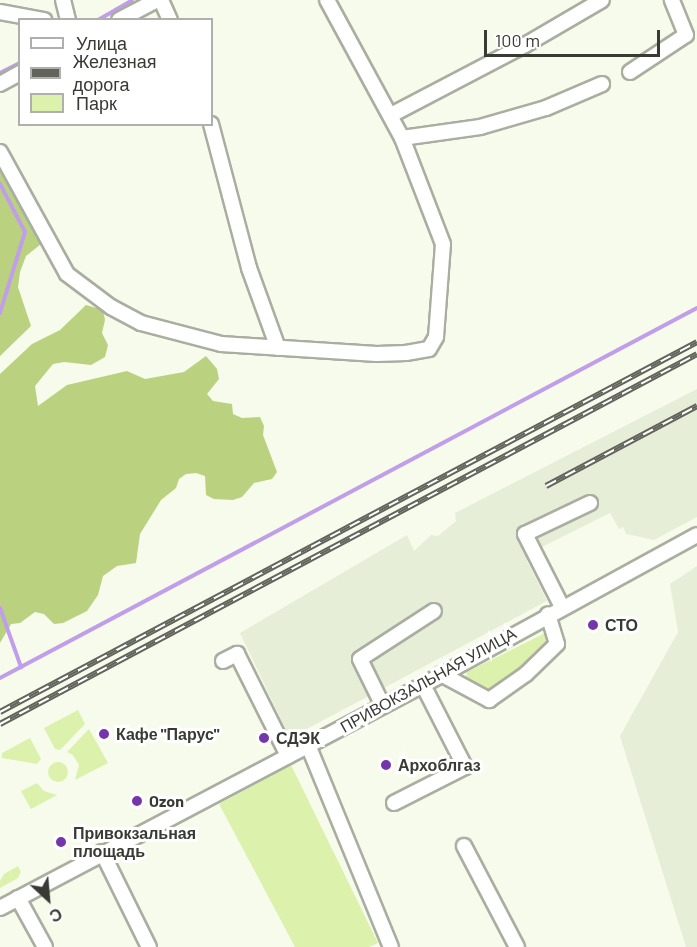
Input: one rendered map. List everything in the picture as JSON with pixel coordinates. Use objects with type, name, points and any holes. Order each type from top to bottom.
[{"type":"street","points":[[63,0],[68,18]]},
{"type":"street","points":[[123,18],[159,0],[169,18]]},
{"type":"street","points":[[0,152],[67,274],[87,290],[141,323],[222,344],[377,354],[406,354],[429,349],[436,337],[444,244],[391,115],[327,0]]},
{"type":"street","points":[[391,115],[525,45],[602,0]]},
{"type":"street","points":[[630,72],[686,35],[672,0]]},
{"type":"street","points":[[0,12],[33,18]]},
{"type":"street","points":[[0,84],[18,74]]},
{"type":"street","points":[[402,138],[480,127],[546,108],[602,84]]},
{"type":"street","points":[[212,126],[249,268],[278,348]]},
{"type":"street","points":[[562,607],[525,534],[590,503]]},
{"type":"street","name":"ПРИВОКЗАЛЬНАЯ УЛИЦА","points":[[0,908],[102,852],[423,685],[548,614],[697,535]]},
{"type":"street","points":[[383,706],[360,659],[434,611]]},
{"type":"street","points":[[441,674],[489,700],[526,674],[557,644],[548,614]]},
{"type":"street","points":[[223,661],[237,654],[288,756]]},
{"type":"street","points":[[394,803],[465,767],[425,702],[423,685]]},
{"type":"street","points":[[308,745],[391,947]]},
{"type":"street","points":[[464,846],[517,947]]},
{"type":"street","points":[[102,852],[147,946]]},
{"type":"street","points":[[18,898],[45,947]]},
{"type":"shaded area","points":[[697,389],[697,517],[654,540],[626,534],[623,527],[619,529],[610,513],[528,554],[527,561],[547,601],[290,738],[240,633],[407,535],[414,551],[431,535],[438,536],[456,521],[455,513]]},
{"type":"shaded area","points":[[697,566],[697,947],[686,947],[620,736],[678,632],[670,584]]},
{"type":"green space","points":[[0,169],[41,244],[26,256],[20,272],[18,287],[31,326],[0,356]]},
{"type":"green space","points":[[86,305],[103,310],[105,320],[102,333],[108,345],[105,357],[91,365],[64,362],[53,364],[35,386],[38,406],[67,385],[127,371],[145,379],[184,372],[206,356],[217,369],[219,379],[207,394],[213,401],[232,404],[233,414],[242,418],[260,417],[264,426],[263,435],[277,472],[272,479],[254,483],[242,497],[233,500],[214,499],[206,495],[205,476],[196,473],[186,474],[179,479],[176,488],[161,500],[140,534],[136,563],[117,566],[103,576],[98,595],[87,611],[63,623],[54,624],[44,614],[35,612],[20,623],[11,624],[0,643],[0,374],[32,344],[60,330]]},
{"type":"green space","points":[[547,632],[552,641],[548,648],[496,690],[487,692],[475,688],[465,679],[467,672]]},
{"type":"green space","points":[[78,710],[85,724],[60,750],[55,749],[44,728]]},
{"type":"green space","points":[[89,729],[108,763],[75,780],[79,765],[73,755],[67,752]]},
{"type":"green space","points":[[30,738],[41,759],[37,764],[2,758],[2,753]]},
{"type":"green space","points":[[58,762],[65,765],[68,772],[65,779],[58,782],[51,779],[48,772],[51,765]]},
{"type":"green space","points":[[291,765],[378,943],[369,947],[295,947],[219,804]]},
{"type":"green space","points":[[37,783],[44,791],[57,795],[31,809],[21,791]]},
{"type":"green space","points":[[18,866],[21,872],[18,878],[0,888],[0,881],[4,874]]},
{"type":"waterway","points":[[101,18],[132,0]]},
{"type":"waterway","points":[[0,73],[18,64]]},
{"type":"waterway","points":[[0,184],[25,232],[0,313]]},
{"type":"waterway","points":[[0,678],[697,308]]},
{"type":"waterway","points":[[0,608],[21,667]]},
{"type":"railway","points":[[0,712],[697,342]]},
{"type":"railway","points":[[0,724],[697,354]]},
{"type":"railway","points":[[546,486],[697,406]]},
{"type":"place","name":"СТО","points":[[593,625]]},
{"type":"place","name":"Кафе \"Парус\"","points":[[104,734]]},
{"type":"place","name":"СДЭК","points":[[264,738]]},
{"type":"place","name":"Архоблгаз","points":[[386,765]]},
{"type":"place","name":"Ozon","points":[[137,801]]},
{"type":"place","name":"Привокзальная площадь","points":[[61,842]]}]
